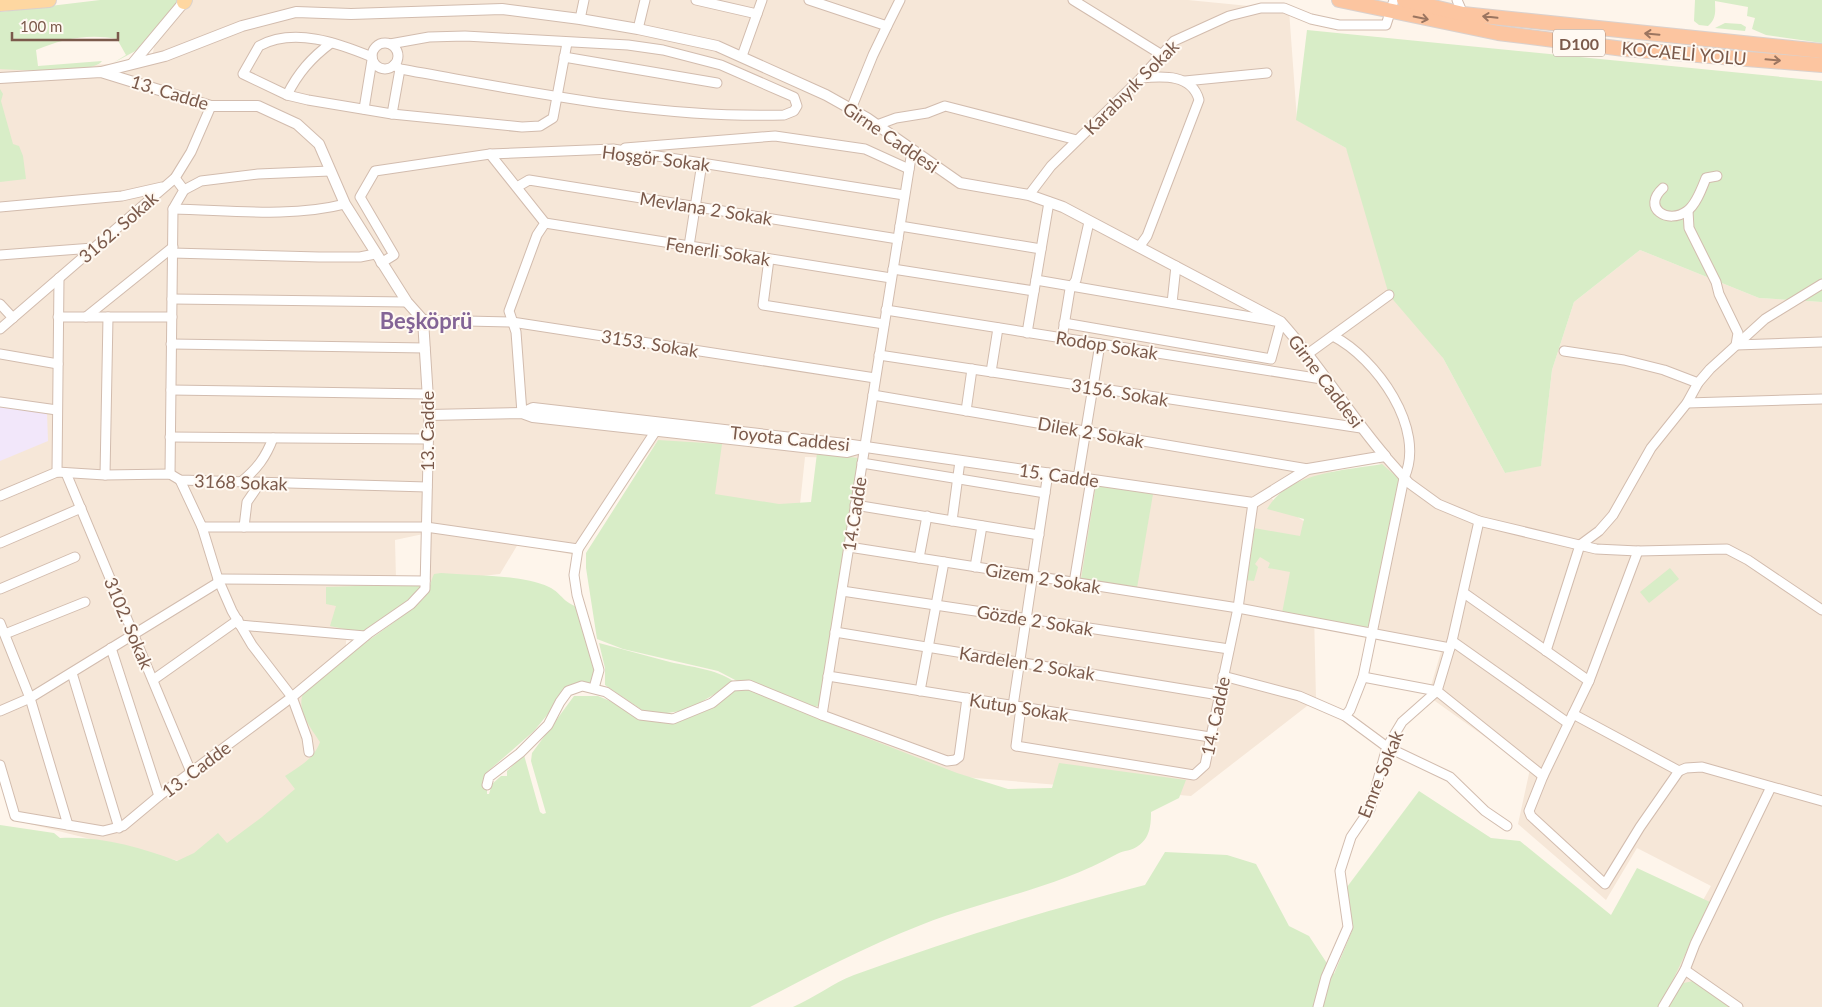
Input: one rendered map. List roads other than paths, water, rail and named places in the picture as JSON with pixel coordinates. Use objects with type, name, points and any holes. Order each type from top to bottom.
[{"type":"highway","name":"KOCAELİ YOLU","points":[[1340,0],[1393,6],[1498,33],[1575,43],[1822,65]]},
{"type":"highway","name":"D100","points":[[1404,0],[1463,14],[1822,51]]},
{"type":"main road","points":[[0,4],[49,0]]},
{"type":"street","points":[[580,19],[584,0]]},
{"type":"street","points":[[638,29],[645,0]]},
{"type":"street","points":[[696,0],[757,14]]},
{"type":"street","points":[[742,56],[762,0]]},
{"type":"street","points":[[809,0],[887,26]]},
{"type":"street","points":[[851,109],[872,55],[900,0]]},
{"type":"street","points":[[1073,0],[1162,55]]},
{"type":"street","points":[[1457,0],[1463,14]]},
{"type":"street","points":[[133,63],[185,1]]},
{"type":"street","name":"Karabıyık Sokak","points":[[1029,195],[1051,166],[1141,78],[1174,41],[1229,16],[1262,8],[1284,8],[1311,19],[1339,25],[1386,25],[1393,6]]},
{"type":"street","name":"Girne Caddesi","points":[[101,72],[165,56],[242,26],[296,12],[351,14],[502,9],[580,19],[717,46],[826,95],[851,109],[960,183],[1029,195],[1048,202],[1176,266],[1281,322],[1309,353],[1361,428],[1385,456],[1404,478],[1438,504],[1479,521],[1596,549],[1638,551],[1726,549],[1748,560],[1822,610]]},
{"type":"street","points":[[364,109],[372,59],[373,50],[378,45],[429,37],[465,36],[628,45],[663,50],[722,65],[794,97],[797,106],[794,112],[784,116],[729,117],[557,96],[397,67],[383,69],[376,66],[372,59],[331,43],[298,37],[263,44],[256,49],[243,74],[287,95],[364,109],[392,114],[422,115],[496,126],[540,126],[553,118],[557,96],[564,57],[567,43]]},
{"type":"street","points":[[287,95],[296,77],[314,56],[331,43]]},
{"type":"street","points":[[390,44],[397,54],[392,114]]},
{"type":"street","points":[[564,57],[717,83]]},
{"type":"street","name":"13. Cadde","points":[[0,78],[101,72],[211,106],[258,106],[298,124],[319,144],[345,204],[407,302],[423,320],[429,415],[425,589],[411,604],[365,636],[292,698],[191,772],[119,828]]},
{"type":"street","points":[[1141,78],[1166,76],[1185,81],[1267,73]]},
{"type":"street","points":[[1139,247],[1147,236],[1199,100],[1196,92],[1185,81]]},
{"type":"street","name":"3162. Sokak","points":[[5,324],[175,178],[191,152],[211,106]]},
{"type":"street","points":[[877,125],[896,118],[928,113],[945,106],[1077,140]]},
{"type":"street","points":[[613,149],[776,136],[865,149],[909,169]]},
{"type":"street","name":"Hoşgör Sokak","points":[[381,263],[394,255],[360,197],[375,172],[490,154],[613,149],[904,195]]},
{"type":"street","name":"14.Cadde","points":[[822,715],[912,151]]},
{"type":"street","points":[[490,154],[545,223],[537,235],[508,311],[516,332],[522,413]]},
{"type":"street","points":[[689,246],[702,163]]},
{"type":"street","points":[[170,474],[173,209],[184,190],[201,181],[258,174],[330,171]]},
{"type":"street","points":[[1663,188],[1655,196],[1654,203],[1657,210],[1665,215],[1676,217],[1688,210],[1706,178],[1717,176]]},
{"type":"street","points":[[175,178],[184,190]]},
{"type":"street","name":"Mevlana 2 Sokak","points":[[517,187],[529,180],[898,239]]},
{"type":"street","points":[[0,207],[122,196],[164,187]]},
{"type":"street","points":[[1027,332],[1048,202]]},
{"type":"street","points":[[173,209],[321,210],[345,204]]},
{"type":"street","points":[[1688,210],[1689,228],[1716,282],[1719,294],[1738,333],[1736,344]]},
{"type":"street","points":[[1062,338],[1070,288],[1076,280],[1089,222]]},
{"type":"street","name":"Fenerli Sokak","points":[[545,223],[769,259],[1034,291]]},
{"type":"street","points":[[900,226],[1041,249]]},
{"type":"street","points":[[0,256],[93,248]]},
{"type":"street","points":[[86,317],[173,250],[335,257],[360,257],[375,254]]},
{"type":"street","points":[[769,259],[763,304],[884,324]]},
{"type":"street","points":[[1172,303],[1176,266]]},
{"type":"street","points":[[0,496],[62,473],[57,410],[59,278]]},
{"type":"street","points":[[1036,280],[1281,322],[1271,359],[1064,323]]},
{"type":"street","points":[[1546,651],[1580,545],[1599,531],[1613,516],[1651,448],[1687,403],[1698,382],[1736,344],[1765,319],[1800,296],[1821,286]]},
{"type":"street","points":[[1309,353],[1389,295]]},
{"type":"street","points":[[172,298],[407,302]]},
{"type":"street","points":[[0,304],[5,324]]},
{"type":"street","name":"Rodop Sokak","points":[[886,310],[1328,380]]},
{"type":"street","points":[[58,317],[172,316]]},
{"type":"street","points":[[105,475],[108,317]]},
{"type":"street","name":"3153. Sokak","points":[[423,320],[512,322],[876,378]]},
{"type":"street","points":[[991,372],[998,328]]},
{"type":"street","points":[[1332,336],[1353,347],[1366,359],[1383,380],[1399,407],[1409,447],[1410,466],[1404,478],[1363,677],[1350,710],[1345,716]]},
{"type":"street","points":[[1736,344],[1822,342]]},
{"type":"street","points":[[171,344],[425,348]]},
{"type":"street","points":[[1078,478],[1100,344]]},
{"type":"street","points":[[1564,351],[1624,360],[1698,382]]},
{"type":"street","points":[[0,354],[58,364]]},
{"type":"street","name":"3156. Sokak","points":[[879,355],[1361,428]]},
{"type":"street","points":[[966,411],[972,369]]},
{"type":"street","points":[[171,390],[428,394]]},
{"type":"street","name":"Dilek 2 Sokak","points":[[873,395],[1308,469]]},
{"type":"street","points":[[1687,403],[1822,399]]},
{"type":"street","points":[[0,402],[57,410]]},
{"type":"street","name":"Toyota Caddesi","points":[[429,415],[522,413],[533,408],[655,428],[865,447]]},
{"type":"street","points":[[594,688],[599,670],[577,595],[574,575],[578,549],[655,428]]},
{"type":"street","points":[[170,436],[428,439]]},
{"type":"street","points":[[241,482],[257,468],[267,455],[273,438]]},
{"type":"street","name":"15. Cadde","points":[[865,447],[1254,503]]},
{"type":"street","points":[[1254,503],[1308,469],[1385,456]]},
{"type":"street","points":[[952,521],[960,460]]},
{"type":"street","points":[[862,463],[1045,493]]},
{"type":"street","name":"3168 Sokak","points":[[62,473],[105,475],[170,474],[180,480],[427,487]]},
{"type":"street","name":"3102. Sokak","points":[[62,473],[81,508],[191,772]]},
{"type":"street","points":[[1017,706],[1020,662],[1048,473]]},
{"type":"street","points":[[180,480],[202,528],[219,580],[239,623],[252,645],[292,698],[307,738],[309,752]]},
{"type":"street","points":[[1074,583],[1091,480]]},
{"type":"street","points":[[244,527],[247,502],[260,483]]},
{"type":"street","name":"14. Cadde","points":[[1017,706],[1016,746],[1194,775],[1204,765],[1210,738],[1238,608],[1254,503]]},
{"type":"street","points":[[855,505],[1039,535]]},
{"type":"street","points":[[0,543],[81,508]]},
{"type":"street","points":[[919,558],[927,516]]},
{"type":"street","points":[[1437,691],[1464,593],[1479,521]]},
{"type":"street","points":[[975,567],[982,526]]},
{"type":"street","points":[[202,528],[426,527],[578,549]]},
{"type":"street","name":"Gizem 2 Sokak","points":[[849,547],[1238,608],[1371,633],[1451,645]]},
{"type":"street","points":[[1638,551],[1588,681],[1530,805],[1530,816],[1605,884],[1640,827],[1679,771],[1686,768],[1702,768],[1822,801]]},
{"type":"street","points":[[0,589],[75,556]]},
{"type":"street","points":[[920,691],[944,562]]},
{"type":"street","points":[[0,711],[30,698],[219,580],[425,581]]},
{"type":"street","name":"Gözde 2 Sokak","points":[[842,591],[1229,650]]},
{"type":"street","points":[[1464,593],[1588,681]]},
{"type":"street","points":[[5,634],[85,602]]},
{"type":"street","points":[[0,623],[30,698],[68,825]]},
{"type":"street","points":[[153,680],[239,623],[365,636]]},
{"type":"street","name":"Kardelen 2 Sokak","points":[[835,632],[1219,695]]},
{"type":"street","points":[[1451,645],[1568,723]]},
{"type":"street","points":[[111,648],[160,796]]},
{"type":"street","points":[[0,765],[15,816],[103,832],[119,828],[72,672]]},
{"type":"street","name":"Kutup Sokak","points":[[828,676],[1210,738]]},
{"type":"street","points":[[1223,676],[1299,696],[1345,716],[1387,747],[1450,777],[1485,811],[1507,826]]},
{"type":"street","points":[[1363,677],[1437,691],[1543,776]]},
{"type":"street","points":[[487,785],[489,777],[527,747],[548,726],[568,691],[582,686],[606,692],[633,712],[651,718],[673,720],[712,703],[732,686],[749,684],[822,715],[947,761],[955,760],[959,756],[967,698]]},
{"type":"street","name":"Emre Sokak","points":[[1318,1007],[1326,977],[1348,927],[1340,871],[1351,837],[1370,810],[1387,747],[1402,722],[1437,691]]},
{"type":"street","points":[[1573,714],[1679,771]]},
{"type":"street","points":[[1663,1007],[1685,970],[1695,944],[1771,787]]},
{"type":"street","points":[[1685,970],[1738,1007]]},
{"type":"district","name":"Beşköprü","points":[[426,320]]}]
